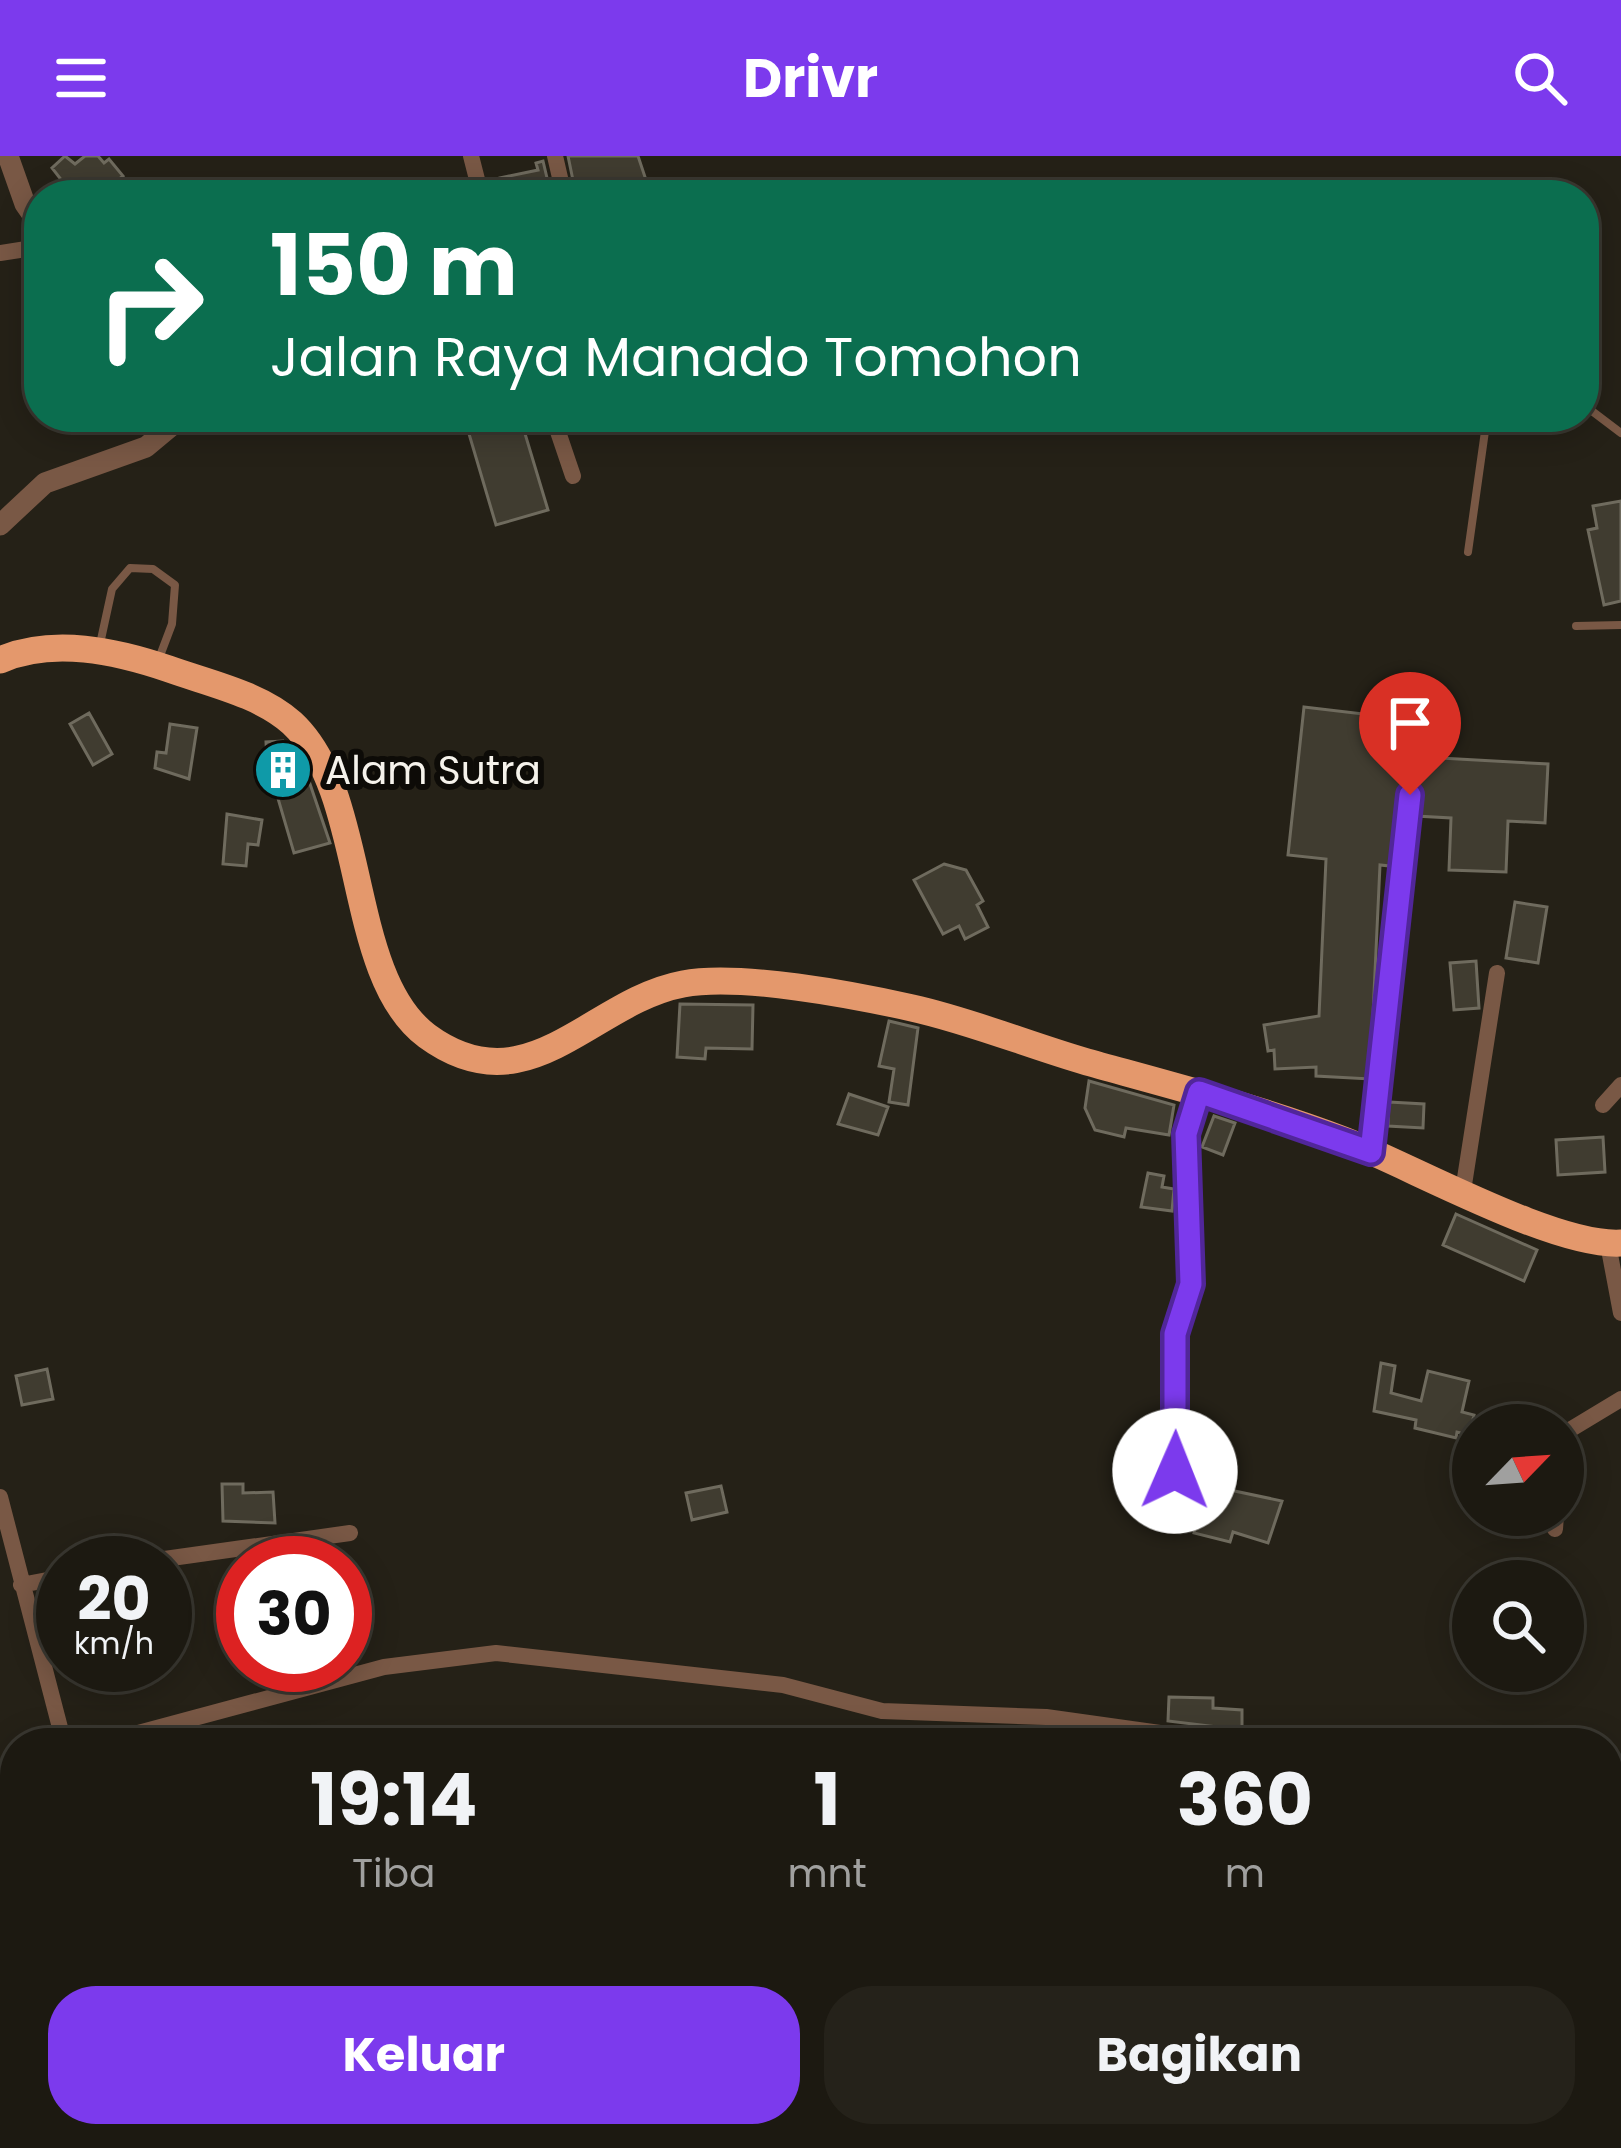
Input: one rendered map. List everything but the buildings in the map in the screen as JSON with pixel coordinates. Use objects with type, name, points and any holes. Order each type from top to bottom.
[{"type":"highway","points":[[0,660],[52,648],[98,651],[157,665],[281,715],[304,737],[327,777],[391,987],[417,1027],[462,1055],[493,1061],[529,1058],[648,996],[705,982],[914,1008],[1199,1092],[1371,1152],[1577,1240],[1614,1244]]},
{"type":"street","points":[[8,156],[24,201]]},
{"type":"street","points":[[0,525],[45,483],[146,447],[171,432]]},
{"type":"street","points":[[558,432],[572,476]]},
{"type":"street","points":[[1463,1191],[1497,973]]},
{"type":"street","points":[[1603,1105],[1621,1085]]},
{"type":"street","points":[[1174,1509],[1175,1334],[1191,1284],[1186,1134],[1199,1092]]},
{"type":"street","points":[[1614,1244],[1621,1313]]},
{"type":"street","points":[[1584,1421],[1621,1399]]},
{"type":"street","points":[[0,1497],[60,1728]]},
{"type":"street","points":[[192,1555],[350,1533]]},
{"type":"street","points":[[21,1585],[36,1582]]},
{"type":"street","points":[[156,1728],[384,1666],[496,1653],[737,1678],[882,1712],[1046,1717],[1125,1728]]},
{"type":"lane","points":[[1468,552],[1485,432]]},
{"type":"lane","points":[[98,651],[112,589],[130,568],[152,569],[175,585],[172,624],[157,665]]},
{"type":"lane","points":[[1576,626],[1621,625]]},
{"type":"lane","points":[[1371,1152],[1414,758]]},
{"type":"place","name":"Alam Sutra","points":[[283,770]]},
{"type":"route","points":[[1175,1471],[1175,1334],[1191,1284],[1186,1134],[1199,1092],[1371,1152],[1410,795]]}]
